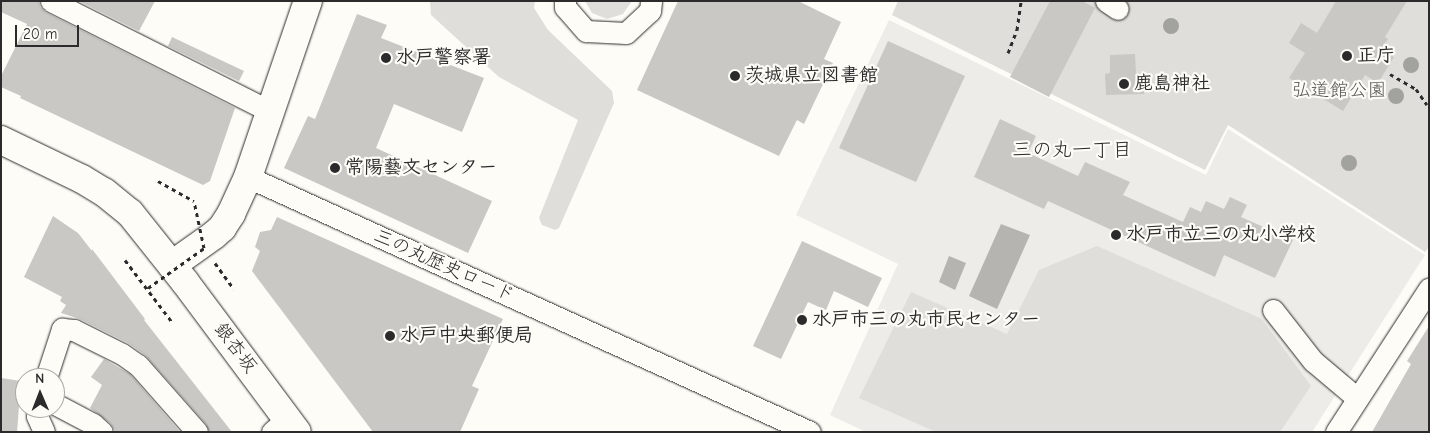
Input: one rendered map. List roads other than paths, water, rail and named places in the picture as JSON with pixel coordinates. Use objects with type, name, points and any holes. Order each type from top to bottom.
[{"type":"highway","points":[[172,265],[222,228],[248,177],[308,1]]},
{"type":"highway","name":"銀杏坂","points":[[1,140],[82,179],[104,192],[140,224],[172,265],[286,427]]},
{"type":"street","points":[[51,1],[270,111]]},
{"type":"street","points":[[565,1],[565,7],[586,31],[626,33],[650,10],[651,1]]},
{"type":"street","name":"三の丸歴史ロード","points":[[248,177],[810,432]]},
{"type":"street","points":[[1336,432],[1429,289]]},
{"type":"street","points":[[1273,310],[1313,361],[1358,398]]},
{"type":"street","points":[[49,368],[62,329],[74,330],[122,354],[138,365],[197,432]]},
{"type":"street","points":[[65,409],[93,424],[102,432]]},
{"type":"street","points":[[38,418],[44,432]]},
{"type":"place","name":"正庁","points":[[1347,56]]},
{"type":"place","name":"水戸警察署","points":[[386,58]]},
{"type":"place","name":"茨城県立図書館","points":[[735,76]]},
{"type":"place","name":"鹿島神社","points":[[1124,84]]},
{"type":"place","name":"常陽藝文センター","points":[[335,168]]},
{"type":"place","name":"水戸市立三の丸小学校","points":[[1116,235]]},
{"type":"place","name":"水戸市三の丸市民センター","points":[[802,320]]},
{"type":"place","name":"水戸中央郵便局","points":[[390,336]]},
{"type":"district","name":"三の丸一丁目","points":[[1072,149]]},
{"type":"park label","name":"弘道館公園","points":[[1339,91]]}]
